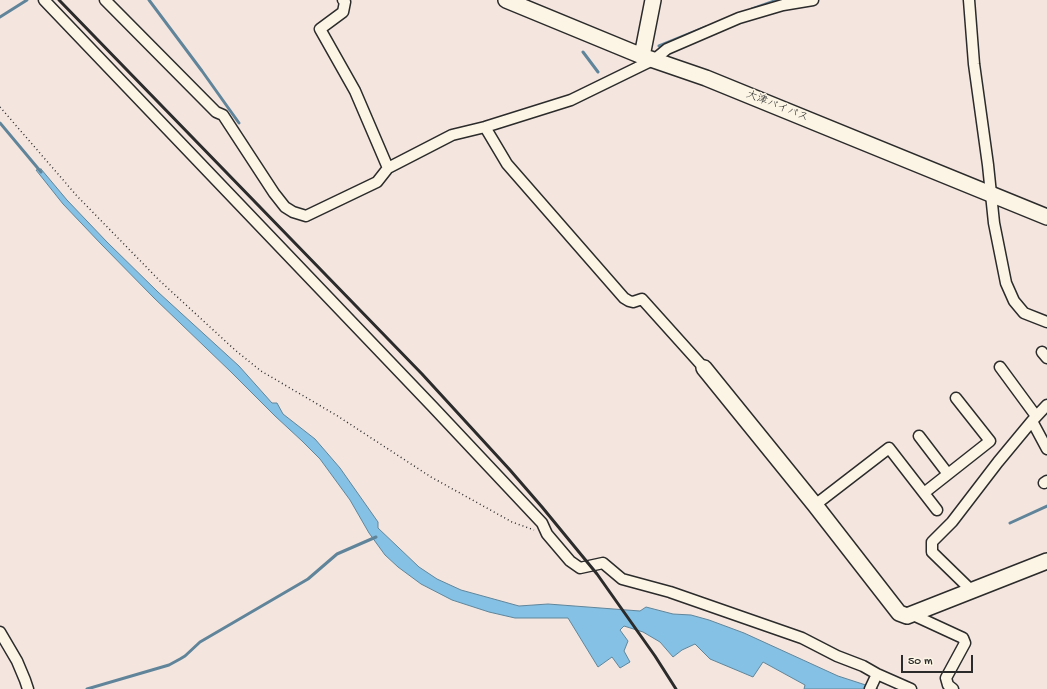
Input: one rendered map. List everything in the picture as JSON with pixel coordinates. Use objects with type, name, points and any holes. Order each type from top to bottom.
[{"type":"main road","name":"大津バイパス","points":[[506,0],[649,58],[713,81],[1047,217]]},
{"type":"main road","points":[[649,58],[653,0]]},
{"type":"main road","points":[[704,368],[815,505],[899,613],[907,616],[1047,561]]},
{"type":"street","points":[[44,0],[542,523],[547,534],[570,562],[580,568],[603,563],[622,579],[670,592],[802,638],[837,656],[862,666],[874,681],[911,689]]},
{"type":"street","points":[[105,0],[216,112],[223,115],[274,193],[285,207],[293,212],[306,216],[377,182],[388,168],[452,135],[485,127],[571,100],[667,49],[739,18],[783,5],[813,0]]},
{"type":"street","points":[[343,0],[343,12],[320,29],[355,91],[388,168]]},
{"type":"street","points":[[969,0],[974,64],[988,165],[994,223],[1006,283],[1014,301],[1024,313],[1047,322]]},
{"type":"street","points":[[485,127],[507,164],[624,298],[633,302],[642,299],[704,368]]},
{"type":"street","points":[[1000,367],[1034,419],[1047,449]]},
{"type":"street","points":[[924,493],[990,441],[956,398]]},
{"type":"street","points":[[972,590],[932,552],[932,542],[952,522],[998,462],[1047,405]]},
{"type":"street","points":[[919,436],[948,474]]},
{"type":"street","points":[[815,505],[889,448],[937,510]]},
{"type":"street","points":[[911,614],[962,638],[965,643],[946,678],[948,685],[953,689]]},
{"type":"street","points":[[0,632],[17,661],[28,689]]},
{"type":"path","points":[[0,107],[77,196],[160,281],[235,350],[261,371],[336,414],[431,477],[512,522],[547,534]]},
{"type":"water","points":[[41,169],[67,200],[107,242],[158,292],[239,366],[272,403],[277,403],[283,414],[315,439],[340,468],[378,522],[378,528],[419,567],[437,579],[461,590],[519,606],[548,604],[640,611],[646,607],[673,614],[691,615],[744,633],[838,676],[878,689],[804,689],[805,685],[763,662],[753,677],[710,659],[695,644],[682,650],[673,657],[660,642],[643,632],[624,626],[620,630],[628,641],[624,651],[630,662],[620,668],[612,657],[598,667],[568,618],[515,618],[489,612],[452,600],[421,584],[385,555],[369,533],[350,500],[320,459],[154,298],[101,244],[63,204],[36,170]]},
{"type":"waterway","points":[[0,17],[27,0]]},
{"type":"waterway","points":[[149,0],[239,123]]},
{"type":"waterway","points":[[752,9],[777,0]]},
{"type":"waterway","points":[[659,46],[706,27]]},
{"type":"waterway","points":[[583,52],[598,72]]},
{"type":"waterway","points":[[0,123],[41,172]]},
{"type":"waterway","points":[[1010,523],[1047,506]]},
{"type":"waterway","points":[[87,689],[169,665],[185,656],[200,642],[308,579],[337,554],[376,537]]},
{"type":"railway","points":[[59,0],[422,374],[510,470],[597,574],[655,656],[676,689]]}]
